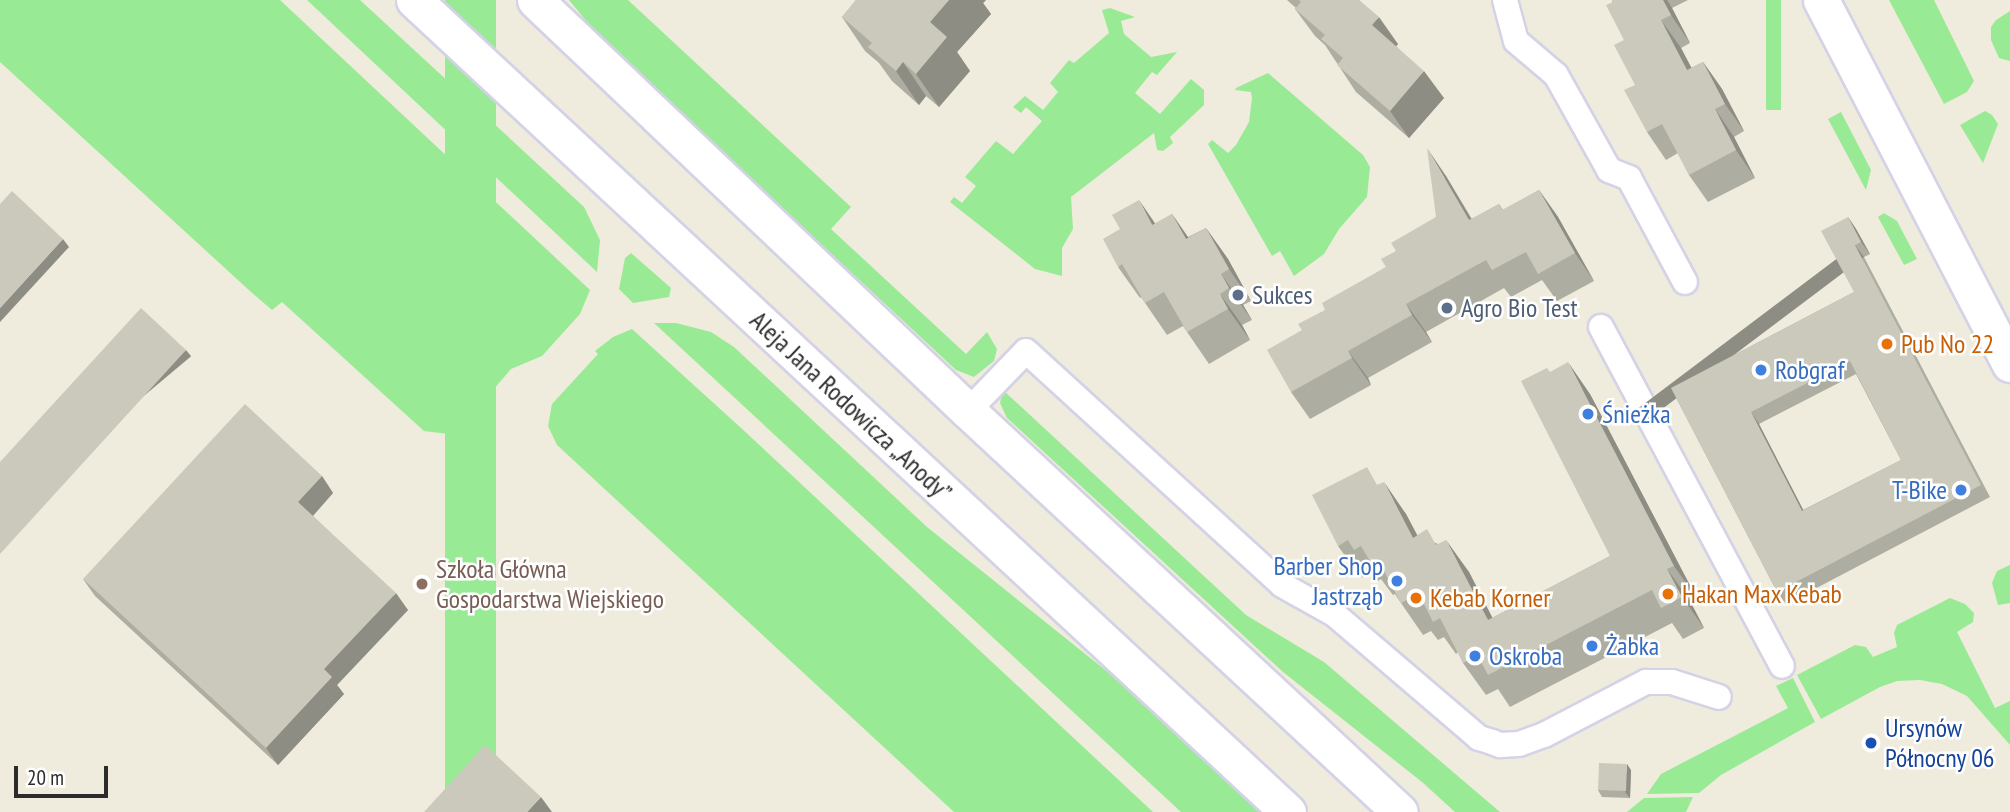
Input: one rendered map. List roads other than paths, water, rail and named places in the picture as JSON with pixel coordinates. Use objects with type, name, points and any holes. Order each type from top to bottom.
[{"type":"main road","name":"Aleja Jana Rodowicza „Anody”","points":[[414,0],[1288,812]]},
{"type":"main road","points":[[535,0],[968,411],[1400,812]]},
{"type":"main road","points":[[1821,0],[2010,364]]},
{"type":"street","points":[[1505,0],[1516,41],[1556,75],[1609,170],[1629,178],[1685,282]]},
{"type":"street","points":[[1601,327],[1782,666]]},
{"type":"street","points":[[968,411],[1026,351],[1282,584],[1334,614],[1479,738],[1500,746],[1519,744],[1544,735],[1646,682],[1672,682],[1720,697]]},
{"type":"place","name":"Sukces","points":[[1238,295]]},
{"type":"place","name":"Agro Bio Test","points":[[1447,308]]},
{"type":"place","name":"Pub No 22","points":[[1887,344]]},
{"type":"place","name":"Robgraf","points":[[1761,370]]},
{"type":"place","name":"Śnieżka","points":[[1588,414]]},
{"type":"place","name":"T-Bike","points":[[1961,490]]},
{"type":"place","name":"Barber Shop Jastrząb","points":[[1397,581]]},
{"type":"place","name":"Szkoła Główna Gospodarstwa Wiejskiego","points":[[422,584]]},
{"type":"place","name":"Hakan Max Kebab","points":[[1668,594]]},
{"type":"place","name":"Kebab Korner","points":[[1416,598]]},
{"type":"place","name":"Żabka","points":[[1592,646]]},
{"type":"place","name":"Oskroba","points":[[1475,656]]},
{"type":"place","name":"Ursynów Północny 06","points":[[1871,743]]}]
